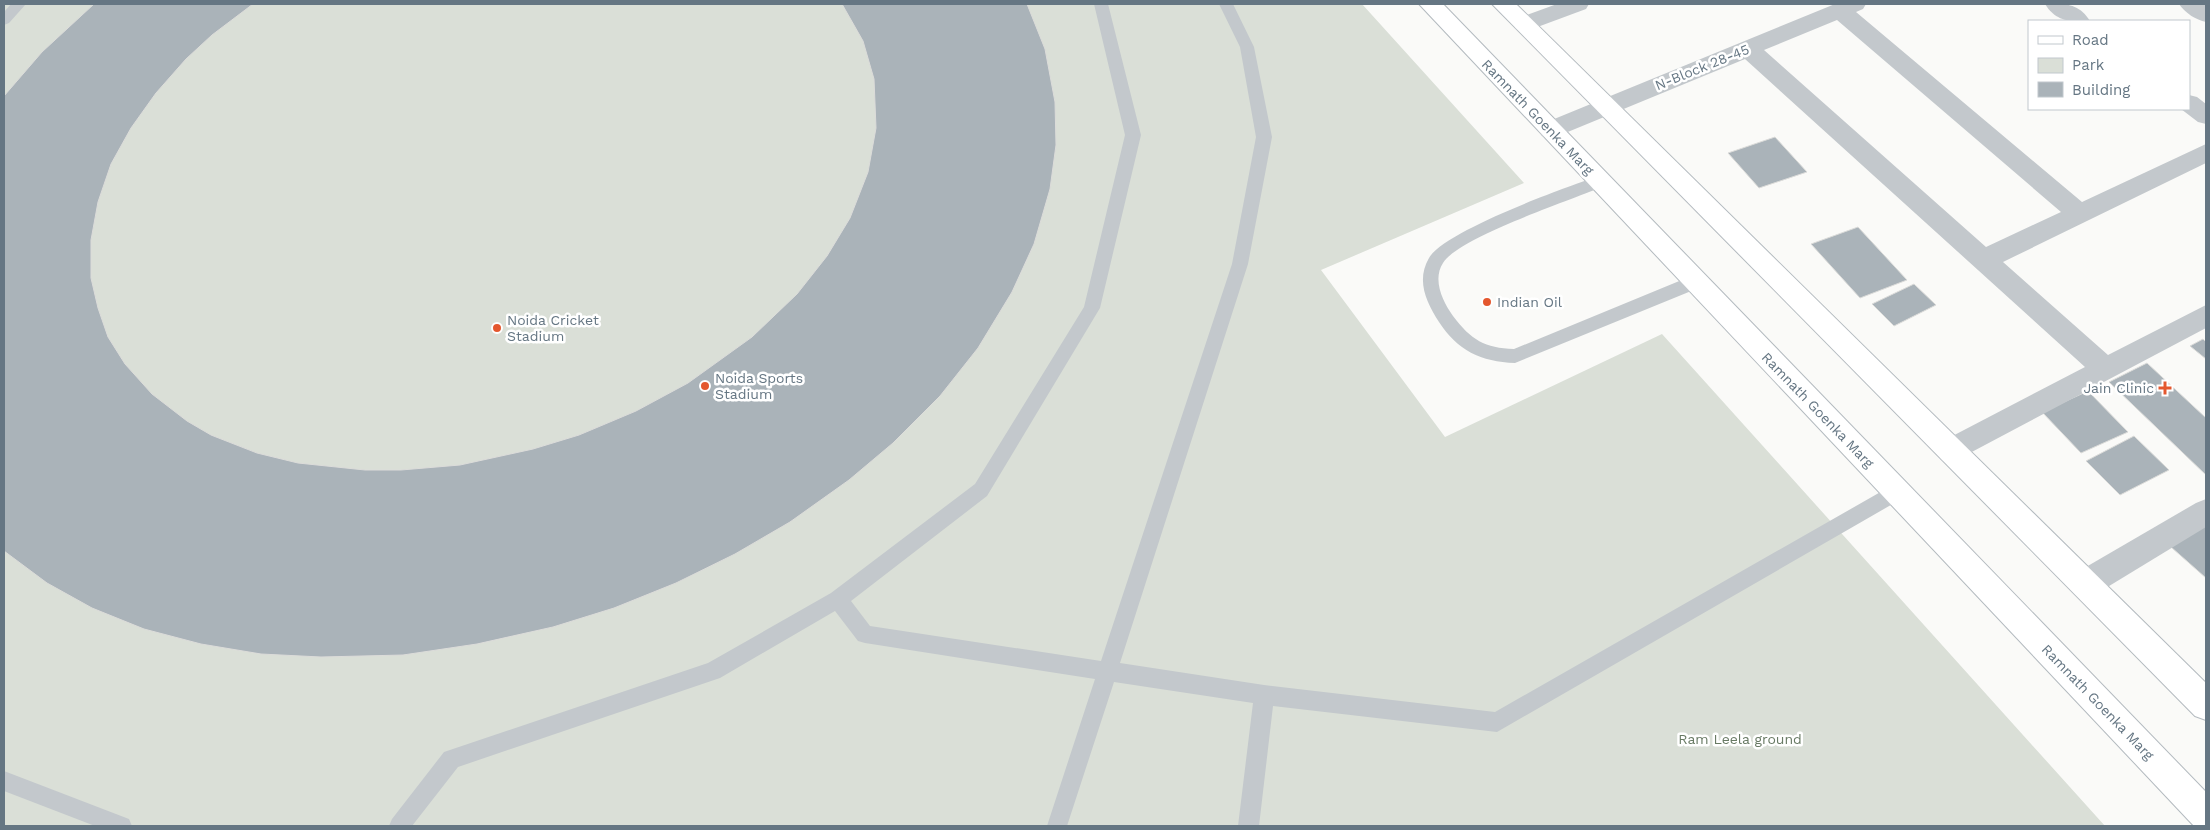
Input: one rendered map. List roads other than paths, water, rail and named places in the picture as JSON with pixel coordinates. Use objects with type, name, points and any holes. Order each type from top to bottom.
[{"type":"street","name":"Ramnath Goenka Marg","points":[[1430,4],[2206,816]]},
{"type":"street","points":[[1503,4],[2206,706]]},
{"type":"street","points":[[1524,24],[1578,4]]},
{"type":"street","points":[[2056,4],[2078,20]]},
{"type":"street","points":[[2190,4],[2206,15]]},
{"type":"street","name":"N-Block 28-45","points":[[1550,130],[1848,7]]},
{"type":"street","points":[[1848,7],[2080,214]]},
{"type":"street","points":[[1747,48],[2106,370]]},
{"type":"street","points":[[2190,104],[2206,116]]},
{"type":"street","points":[[1983,260],[2206,153]]},
{"type":"street","points":[[1951,451],[2206,316]]},
{"type":"street","points":[[2085,584],[2206,512]]},
{"type":"lane","points":[[4,20],[19,4]]},
{"type":"lane","points":[[399,826],[451,759],[713,671],[838,599],[981,490],[1092,308],[1132,135],[1101,4]]},
{"type":"lane","points":[[1057,826],[1240,264],[1264,137],[1247,47],[1226,4]]},
{"type":"lane","points":[[1599,182],[1460,240],[1436,260],[1430,274],[1431,291],[1439,310],[1461,340],[1477,350],[1496,356],[1515,356],[1695,282]]},
{"type":"lane","points":[[838,599],[865,634],[1264,695],[1497,722],[1897,492]]},
{"type":"lane","points":[[1249,826],[1264,695]]},
{"type":"lane","points":[[4,781],[122,826]]},
{"type":"place","name":"Indian Oil","points":[[1487,302]]},
{"type":"place","name":"Noida Cricket Stadium","points":[[497,328]]},
{"type":"place","name":"Noida Sports Stadium","points":[[705,386]]},
{"type":"place","name":"Jain Clinic","points":[[2165,388]]},
{"type":"park label","name":"Ram Leela ground","points":[[1740,739]]}]
